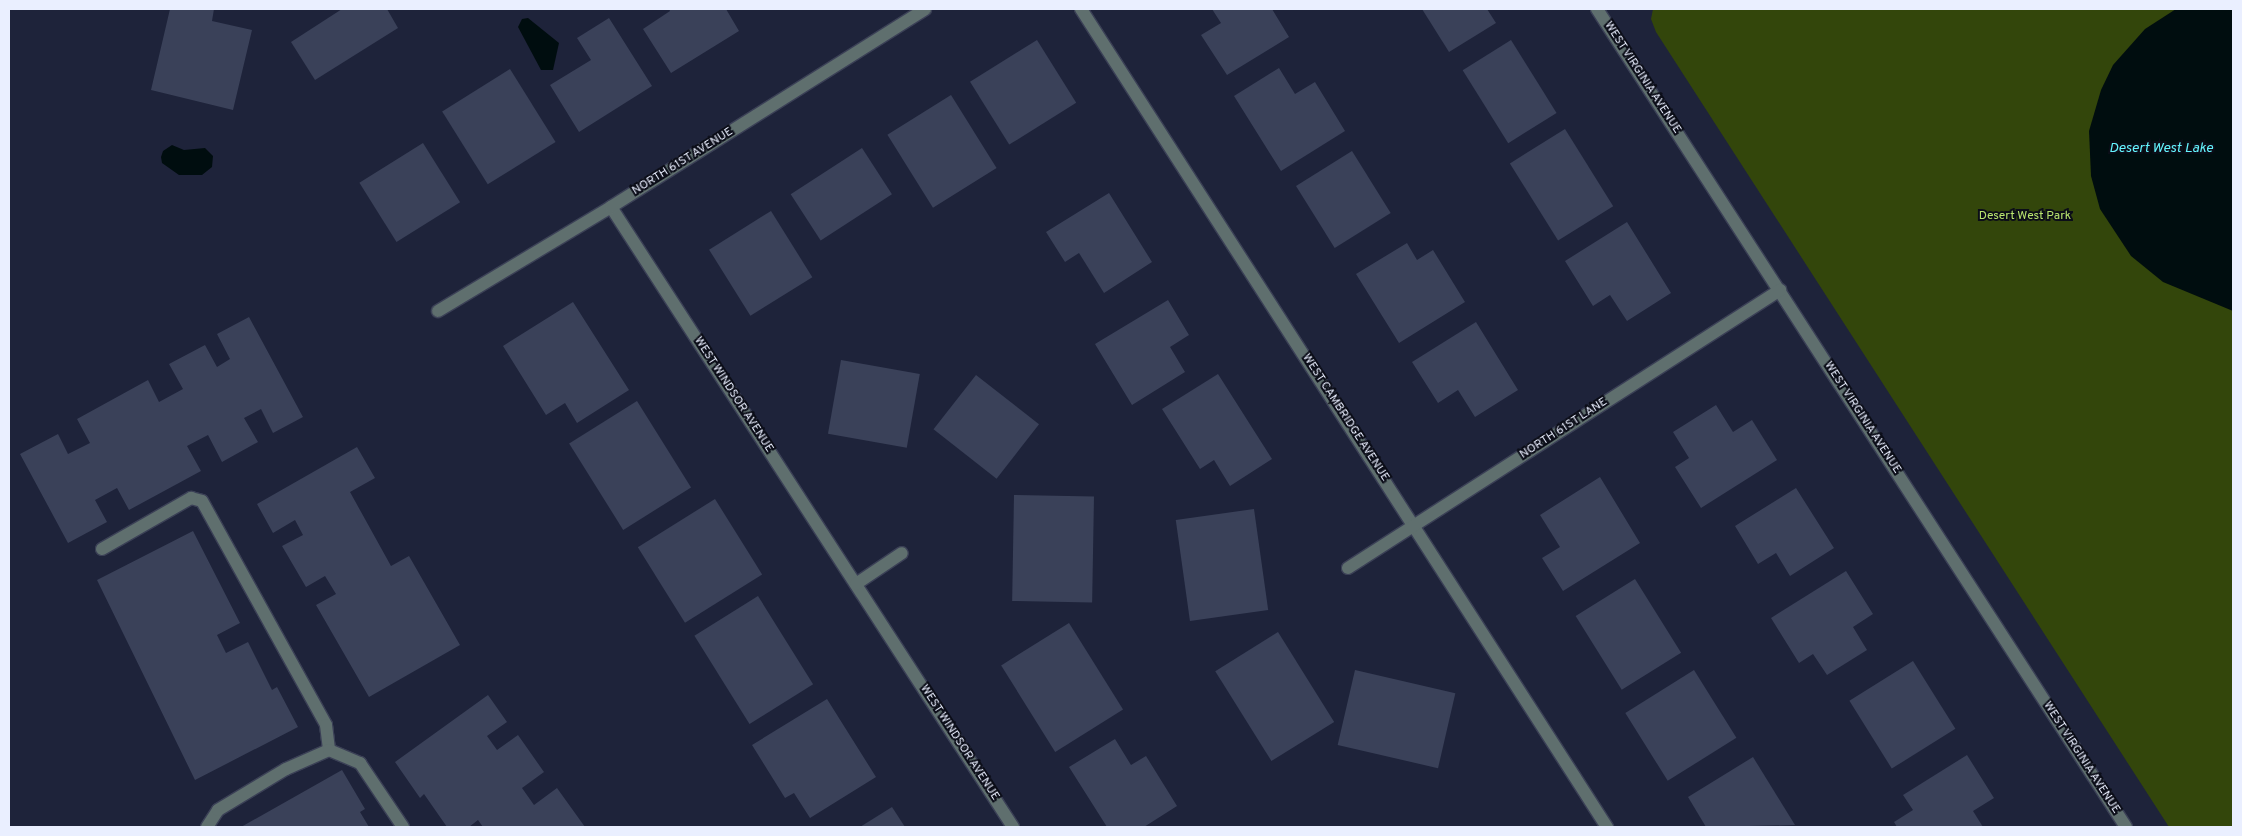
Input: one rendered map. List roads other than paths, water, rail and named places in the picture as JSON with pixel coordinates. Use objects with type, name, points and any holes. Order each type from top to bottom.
[{"type":"street","name":"NORTH 61ST AVENUE","points":[[438,311],[611,207],[925,9]]},
{"type":"street","name":"WEST CAMBRIDGE AVENUE","points":[[1081,9],[1607,827]]},
{"type":"street","name":"WEST VIRGINIA AVENUE","points":[[1597,9],[2126,827]]},
{"type":"street","name":"WEST WINDSOR AVENUE","points":[[611,207],[1013,827]]},
{"type":"street","name":"NORTH 61ST LANE","points":[[1348,568],[1780,290]]},
{"type":"street","points":[[102,549],[191,498],[202,501],[326,725],[329,750]]},
{"type":"street","points":[[856,584],[902,553]]},
{"type":"street","points":[[207,827],[218,810],[286,769],[329,750],[360,763],[404,827]]},
{"type":"water","name":"Desert West Lake","points":[[2176,9],[2233,9],[2233,311],[2163,282],[2131,256],[2100,209],[2091,176],[2089,131],[2101,90],[2113,65],[2145,29]]},
{"type":"water","points":[[528,18],[559,43],[553,70],[541,70],[518,27],[522,19]]},
{"type":"water","points":[[172,145],[184,150],[205,148],[213,156],[212,167],[202,175],[179,175],[162,163],[163,151]]},
{"type":"park label","name":"Desert West Park","points":[[2025,217]]}]
